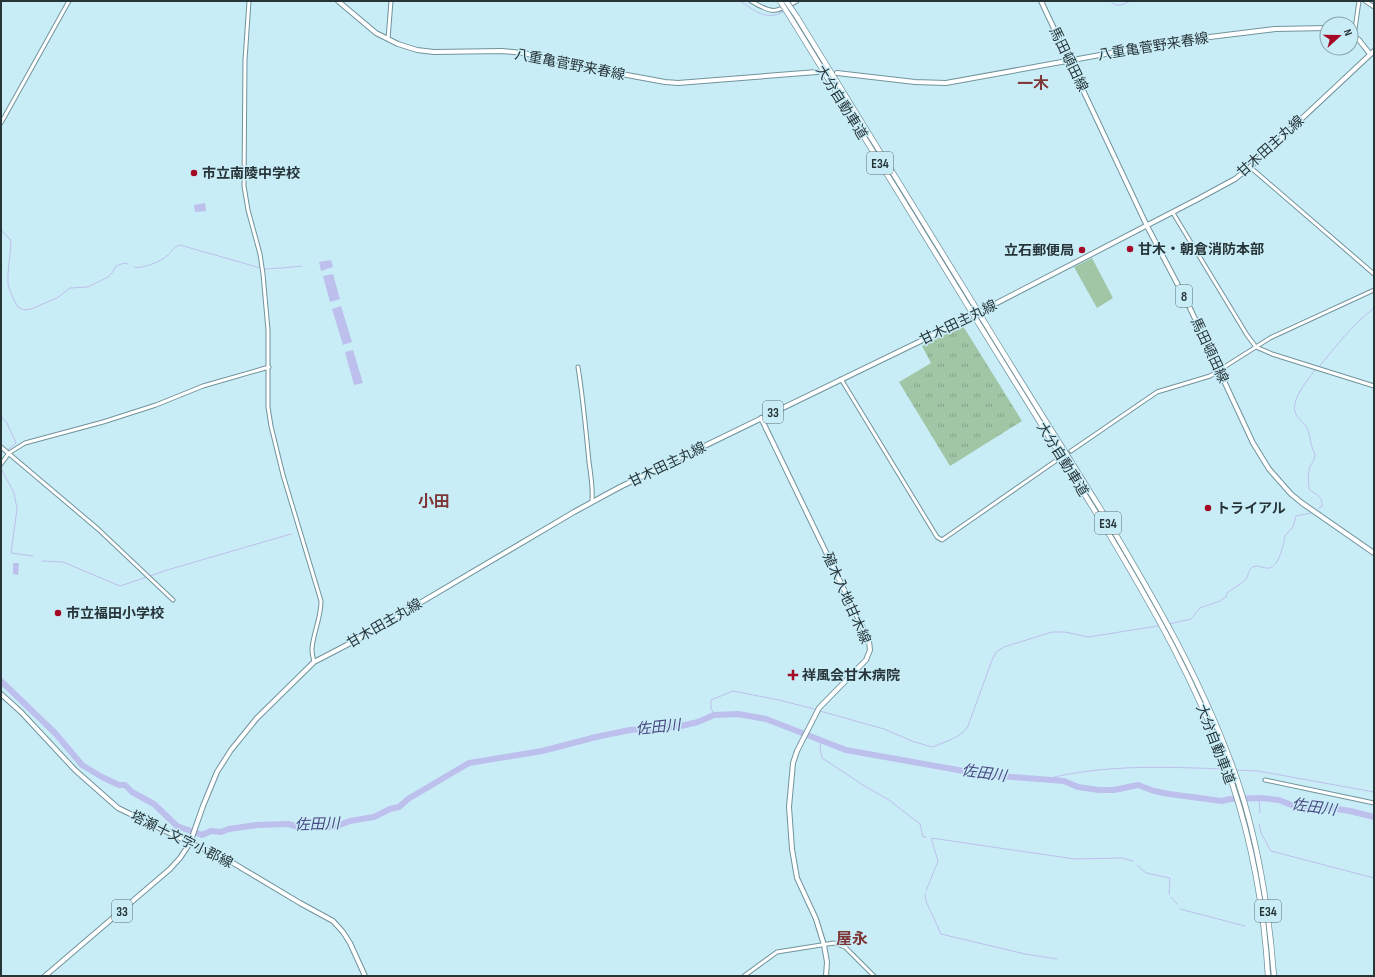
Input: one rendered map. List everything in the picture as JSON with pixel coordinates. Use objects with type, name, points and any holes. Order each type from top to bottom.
[{"type":"highway","name":"大分自動車道","points":[[780,1],[970,305],[982,318],[1146,586],[1194,675],[1221,735],[1238,783],[1267,904],[1274,976]]},
{"type":"highway","name":"大分自動車道","points":[[786,1],[970,305],[977,321],[1141,588],[1176,651],[1215,737],[1233,784],[1253,848],[1266,942],[1268,976]]},
{"type":"main road","name":"八重亀菅野来春線","points":[[338,1],[376,34],[398,44],[417,50],[434,52],[502,51],[523,53],[605,71],[665,82],[817,72]]},
{"type":"main road","name":"馬田頓田線","points":[[1041,1],[1147,226],[1189,306],[1254,443],[1269,469],[1291,494],[1374,553]]},
{"type":"main road","name":"八重亀菅野来春線","points":[[837,73],[915,82],[946,83],[1177,41],[1275,29],[1319,28]]},
{"type":"main road","points":[[1359,41],[1372,53]]},
{"type":"main road","name":"甘木田主丸線","points":[[45,976],[170,869],[180,858],[190,841],[217,772],[237,742],[257,718],[314,662],[364,636],[592,502],[631,481],[964,320],[1173,213],[1235,178],[1250,167],[1372,53]]},
{"type":"main road","name":"殖木入地甘木線","points":[[762,418],[869,641],[870,650],[866,660],[819,708],[812,719],[793,763],[789,807],[792,849],[797,878],[816,919],[824,945],[826,976]]},
{"type":"main road","name":"塔瀬十文字小郡線","points":[[1,694],[22,712],[75,770],[118,808],[223,857],[300,903],[334,921],[350,943],[365,976]]},
{"type":"street","points":[[1,123],[69,1]]},
{"type":"street","points":[[249,1],[245,60],[244,186],[248,210],[263,271],[268,330],[268,407],[274,446],[321,601],[320,617],[312,651],[314,662]]},
{"type":"street","points":[[388,39],[391,1]]},
{"type":"street","points":[[751,1],[763,9],[772,11],[781,10],[797,1]]},
{"type":"street","points":[[1356,16],[1359,1]]},
{"type":"street","points":[[1365,1],[1374,7]]},
{"type":"street","points":[[1250,167],[1374,274]]},
{"type":"street","points":[[1173,213],[1247,335],[1256,347],[1272,354],[1374,386]]},
{"type":"street","points":[[1071,451],[1158,392],[1210,376],[1284,331],[1374,290]]},
{"type":"street","points":[[578,366],[593,490],[592,502]]},
{"type":"street","points":[[1,464],[9,453],[25,442],[103,422],[156,405],[203,386],[269,367]]},
{"type":"street","points":[[841,379],[937,537],[942,540],[1057,460]]},
{"type":"street","points":[[1,447],[98,530],[172,600]]},
{"type":"street","points":[[1265,780],[1374,802]]},
{"type":"street","points":[[744,976],[777,952],[834,943],[845,947],[874,976]]},
{"type":"green space","points":[[1092,258],[1113,298],[1097,308],[1074,267]]},
{"type":"green space","points":[[963,326],[1022,421],[950,466],[899,382],[931,363],[922,346]]},
{"type":"water","points":[[205,203],[206,211],[195,212],[194,205]]},
{"type":"water","points":[[331,260],[333,267],[321,271],[319,262]]},
{"type":"water","points":[[333,274],[340,299],[330,302],[323,276]]},
{"type":"water","points":[[341,306],[352,342],[343,345],[332,309]]},
{"type":"water","points":[[353,350],[363,383],[354,385],[345,352]]},
{"type":"water","points":[[13,563],[19,563],[18,575],[13,574]]},
{"type":"waterway","points":[[740,1],[761,14],[772,15],[785,11]]},
{"type":"waterway","points":[[1112,3],[1121,5],[1130,1]]},
{"type":"waterway","points":[[1,230],[10,239],[11,245],[8,285],[18,307],[24,310],[31,309],[57,298],[70,288],[88,287],[108,277],[116,266],[124,263],[128,264]]},
{"type":"waterway","points":[[134,267],[137,268],[146,266],[156,262],[164,258],[174,248],[180,245],[264,269],[302,266]]},
{"type":"waterway","points":[[1319,367],[1351,329],[1374,308]]},
{"type":"waterway","points":[[1316,369],[1301,389],[1294,407],[1297,416],[1306,426],[1315,454],[1314,460],[1309,468],[1308,483],[1310,490],[1322,501],[1322,506],[1319,508]]},
{"type":"waterway","points":[[1,416],[7,423],[16,443],[8,450]]},
{"type":"waterway","points":[[2,470],[14,493],[17,509],[11,553],[33,556]]},
{"type":"waterway","points":[[1169,624],[1191,619],[1200,608],[1220,601],[1226,597],[1227,593],[1247,577],[1253,567],[1273,567],[1276,564],[1282,549],[1285,536],[1293,527],[1296,516],[1311,513]]},
{"type":"waterway","points":[[150,576],[291,534]]},
{"type":"waterway","points":[[42,561],[63,562],[120,586],[147,577]]},
{"type":"waterway","points":[[820,711],[884,729],[912,741],[932,747],[954,738],[962,733],[968,726],[992,660],[996,652],[1004,647],[1052,632],[1065,632],[1088,637],[1158,626]]},
{"type":"waterway","name":"佐田川","points":[[1,681],[55,733],[82,765],[119,785],[125,785],[132,792],[154,804],[177,826],[202,835],[211,831],[221,832],[229,829],[257,825],[288,824],[299,827],[320,828],[337,826],[350,821],[374,817],[390,809],[399,807],[408,799],[469,763],[542,751],[630,730],[681,726],[698,722],[714,715],[738,714],[766,719],[846,750],[986,775],[1064,781],[1078,787],[1099,790],[1114,790],[1138,785],[1154,791],[1169,794],[1222,801],[1230,799],[1262,798],[1279,800],[1294,806],[1331,808],[1374,817]]},
{"type":"waterway","points":[[714,715],[711,708],[711,700],[733,691],[814,709]]},
{"type":"waterway","points":[[821,740],[820,749],[822,758],[889,800],[920,824],[923,837],[926,837]]},
{"type":"waterway","points":[[1046,779],[1068,774],[1113,769],[1158,767],[1225,769]]},
{"type":"waterway","points":[[1235,770],[1258,771],[1374,792]]},
{"type":"waterway","points":[[1259,798],[1260,813]]},
{"type":"waterway","points":[[1259,824],[1261,833],[1271,851],[1374,878]]},
{"type":"waterway","points":[[926,891],[938,861],[931,838],[1075,859],[1122,858],[1133,861]]},
{"type":"waterway","points":[[1137,865],[1146,873],[1170,878],[1169,894]]},
{"type":"waterway","points":[[925,894],[926,901],[941,934],[1025,954],[1057,959]]},
{"type":"waterway","points":[[1171,897],[1177,904]]},
{"type":"waterway","points":[[1180,909],[1245,926]]},
{"type":"tunnel","points":[[817,72],[833,73]]},
{"type":"tunnel","points":[[1057,460],[1071,451]]},
{"type":"place","name":"市立南陵中学校","points":[[194,173]]},
{"type":"place","name":"甘木・朝倉消防本部","points":[[1130,249]]},
{"type":"place","name":"立石郵便局","points":[[1082,250]]},
{"type":"place","name":"トライアル","points":[[1208,508]]},
{"type":"place","name":"市立福田小学校","points":[[58,613]]},
{"type":"place","name":"祥風会甘木病院","points":[[793,675]]},
{"type":"district","name":"一木","points":[[1033,83]]},
{"type":"district","name":"小田","points":[[434,501]]},
{"type":"district","name":"屋永","points":[[852,938]]}]
